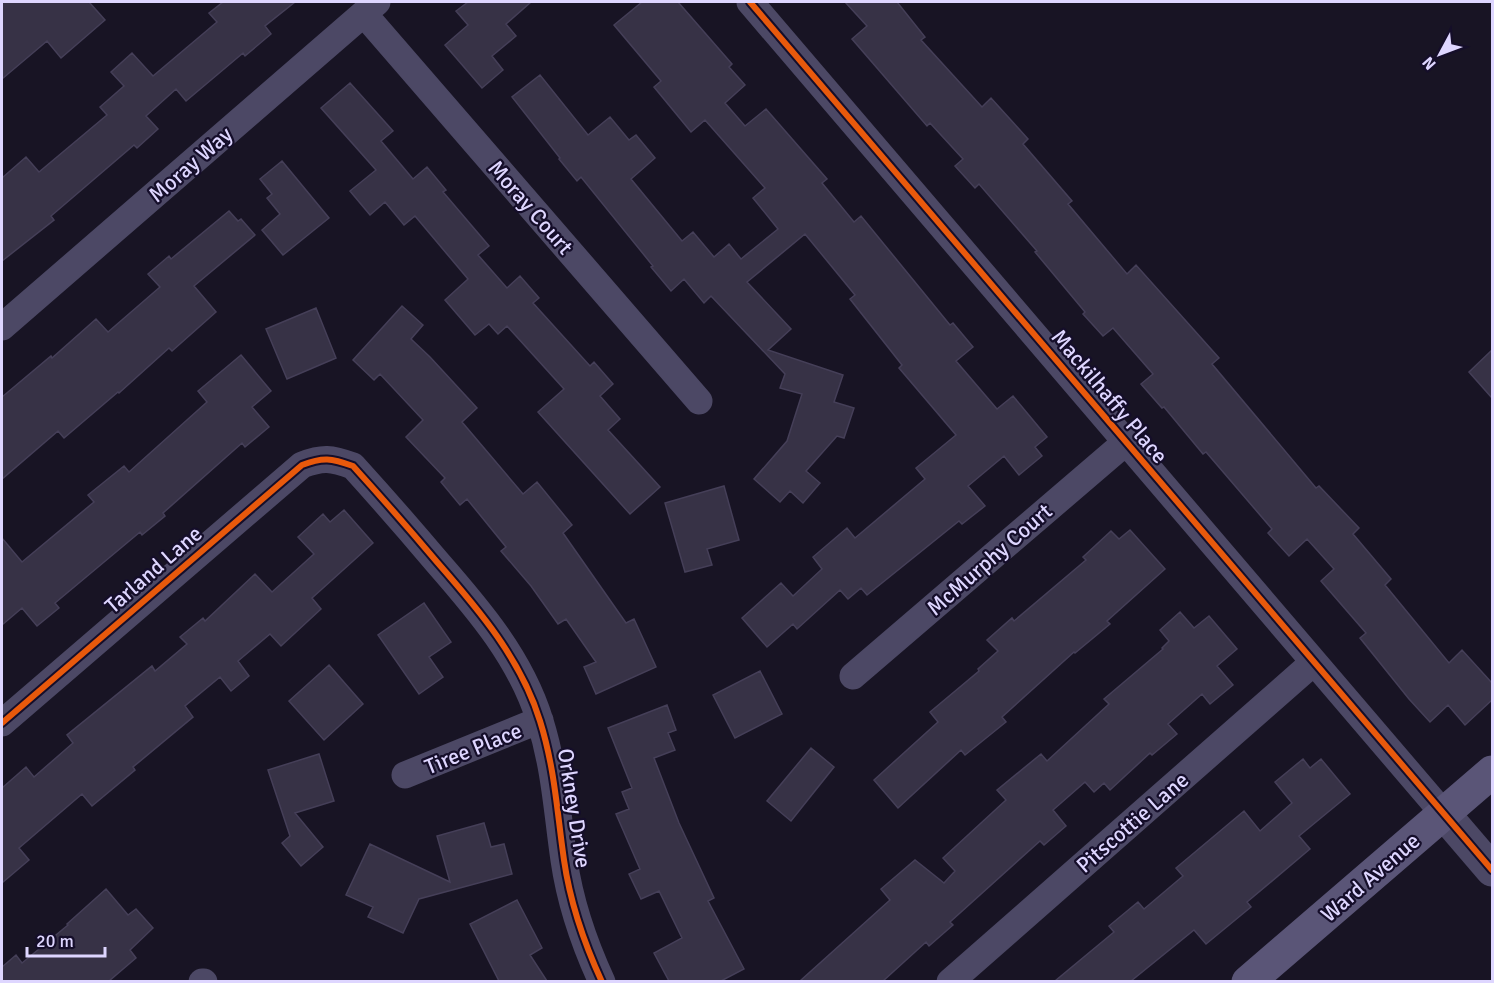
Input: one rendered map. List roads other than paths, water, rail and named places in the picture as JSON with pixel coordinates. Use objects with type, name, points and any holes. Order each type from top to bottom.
[{"type":"main road","name":"Ward Avenue","points":[[1248,981],[1492,772]]},
{"type":"street","name":"Mackilhaffy Place","points":[[750,2],[1444,814]]},
{"type":"street","name":"Moray Way","points":[[2,327],[371,8]]},
{"type":"street","name":"Moray Court","points":[[371,8],[699,400]]},
{"type":"street","name":"McMurphy Court","points":[[853,676],[1126,442]]},
{"type":"street","name":"Tarland Lane","points":[[2,723],[302,465],[319,458],[335,459]]},
{"type":"street","name":"Orkney Drive","points":[[335,459],[353,466],[485,617],[514,662],[540,720],[554,773],[564,862],[573,906],[590,955],[602,981]]},
{"type":"street","name":"Pitscottie Lane","points":[[950,981],[1314,662]]},
{"type":"street","name":"Tiree Place","points":[[405,775],[540,720]]},
{"type":"street","points":[[1444,814],[1492,870]]}]
